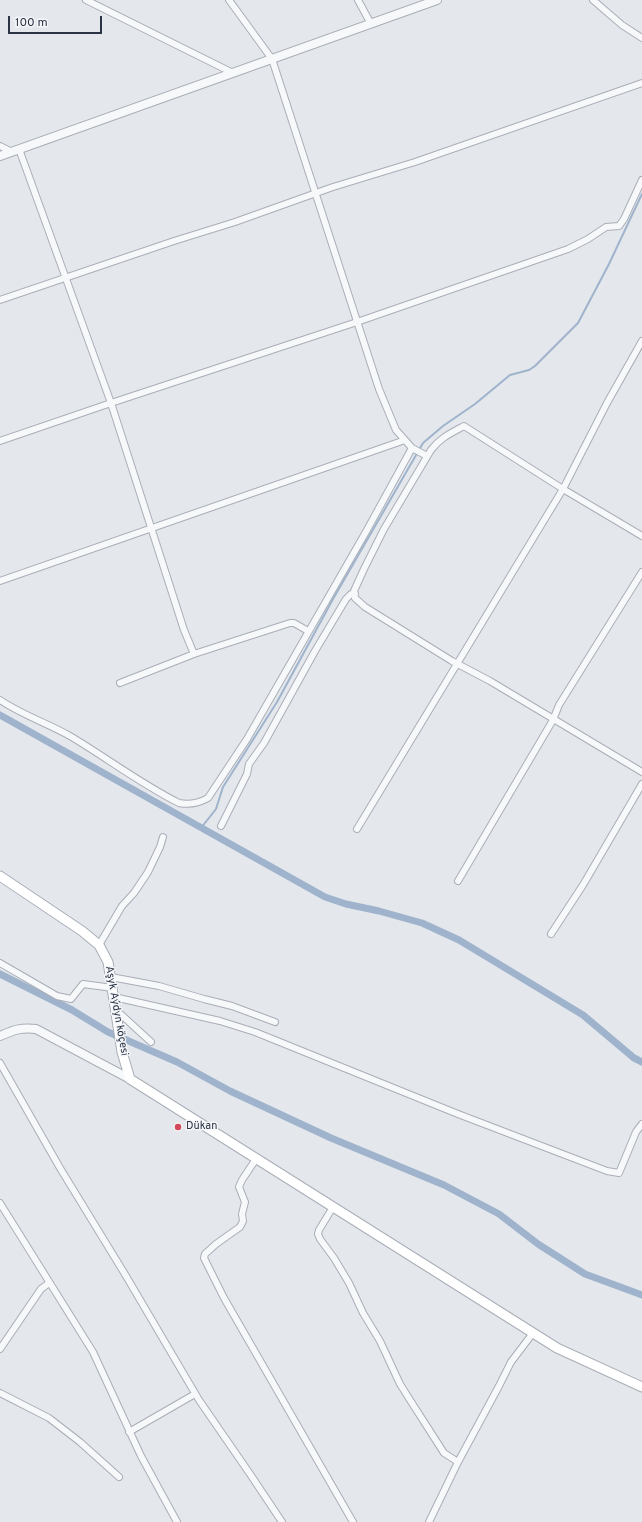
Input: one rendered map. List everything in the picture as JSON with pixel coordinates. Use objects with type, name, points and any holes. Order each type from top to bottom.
[{"type":"main road","name":"Aşyk Aýdyn köçesi","points":[[0,876],[82,930],[99,945],[108,962],[122,1052],[130,1079]]},
{"type":"main road","points":[[130,1079],[533,1333],[558,1348],[642,1388]]},
{"type":"street","points":[[86,0],[232,73]]},
{"type":"street","points":[[229,0],[272,59],[379,389],[396,430],[413,448],[426,455]]},
{"type":"street","points":[[358,0],[371,24]]},
{"type":"street","points":[[0,156],[437,0]]},
{"type":"street","points":[[593,0],[622,25],[642,38]]},
{"type":"street","points":[[0,300],[235,222],[315,193],[415,162],[642,83]]},
{"type":"street","points":[[0,146],[16,150]]},
{"type":"street","points":[[16,150],[66,279],[111,403],[153,529],[184,630],[194,654]]},
{"type":"street","points":[[0,441],[357,322],[568,249],[606,228],[619,226],[624,219],[642,180]]},
{"type":"street","points":[[357,829],[563,489],[607,404],[642,341]]},
{"type":"street","points":[[642,536],[589,503],[563,489],[464,426],[441,439],[426,455],[374,549],[354,590],[355,598],[365,607],[458,664],[490,681],[642,772]]},
{"type":"street","points":[[0,582],[405,440]]},
{"type":"street","points":[[0,700],[13,709],[52,726],[115,764],[134,778],[179,804],[202,801],[208,798],[247,739],[413,448]]},
{"type":"street","points":[[458,881],[553,718],[559,705],[642,572]]},
{"type":"street","points":[[221,826],[247,774],[249,764],[264,743],[315,651],[346,599],[351,594],[355,594]]},
{"type":"street","points":[[120,683],[194,654],[290,622],[308,631]]},
{"type":"street","points":[[551,934],[583,885],[642,784]]},
{"type":"street","points":[[99,945],[122,906],[134,893],[148,872],[163,837]]},
{"type":"street","points":[[0,963],[57,996],[71,999],[83,984],[255,1032],[458,1114],[608,1171],[619,1173],[636,1132],[642,1124]]},
{"type":"street","points":[[111,977],[159,986],[232,1006],[275,1022]]},
{"type":"street","points":[[116,1013],[140,1030],[151,1042]]},
{"type":"street","points":[[1,1035],[18,1028],[25,1027],[36,1030],[130,1079]]},
{"type":"street","points":[[0,1064],[60,1168],[126,1276],[195,1394],[282,1522]]},
{"type":"street","points":[[256,1159],[239,1187],[245,1202],[242,1214],[243,1221],[240,1227],[216,1244],[205,1254],[204,1258],[224,1298],[353,1522]]},
{"type":"street","points":[[0,1203],[93,1352],[129,1432],[177,1522]]},
{"type":"street","points":[[333,1207],[319,1230],[318,1234],[320,1239],[334,1258],[349,1283],[363,1313],[380,1341],[400,1384],[444,1452],[458,1462]]},
{"type":"street","points":[[0,1349],[41,1290],[50,1283]]},
{"type":"street","points":[[429,1522],[458,1462],[511,1362],[533,1333]]},
{"type":"street","points":[[0,1392],[49,1418],[80,1442],[118,1477]]},
{"type":"street","points":[[129,1432],[195,1394]]},
{"type":"waterway","points":[[201,828],[216,809],[223,787],[277,702],[333,599],[423,443],[443,426],[475,404],[510,375],[529,370],[535,366],[578,323],[609,264],[642,194]]},
{"type":"waterway","points":[[0,715],[325,897],[346,904],[379,911],[422,923],[459,940],[583,1015],[634,1058],[642,1062]]},
{"type":"waterway","points":[[0,974],[72,1010],[108,1032],[177,1062],[230,1091],[331,1138],[444,1185],[499,1214],[538,1244],[585,1274],[642,1295]]},
{"type":"place","name":"Dükan","points":[[178,1127]]}]
